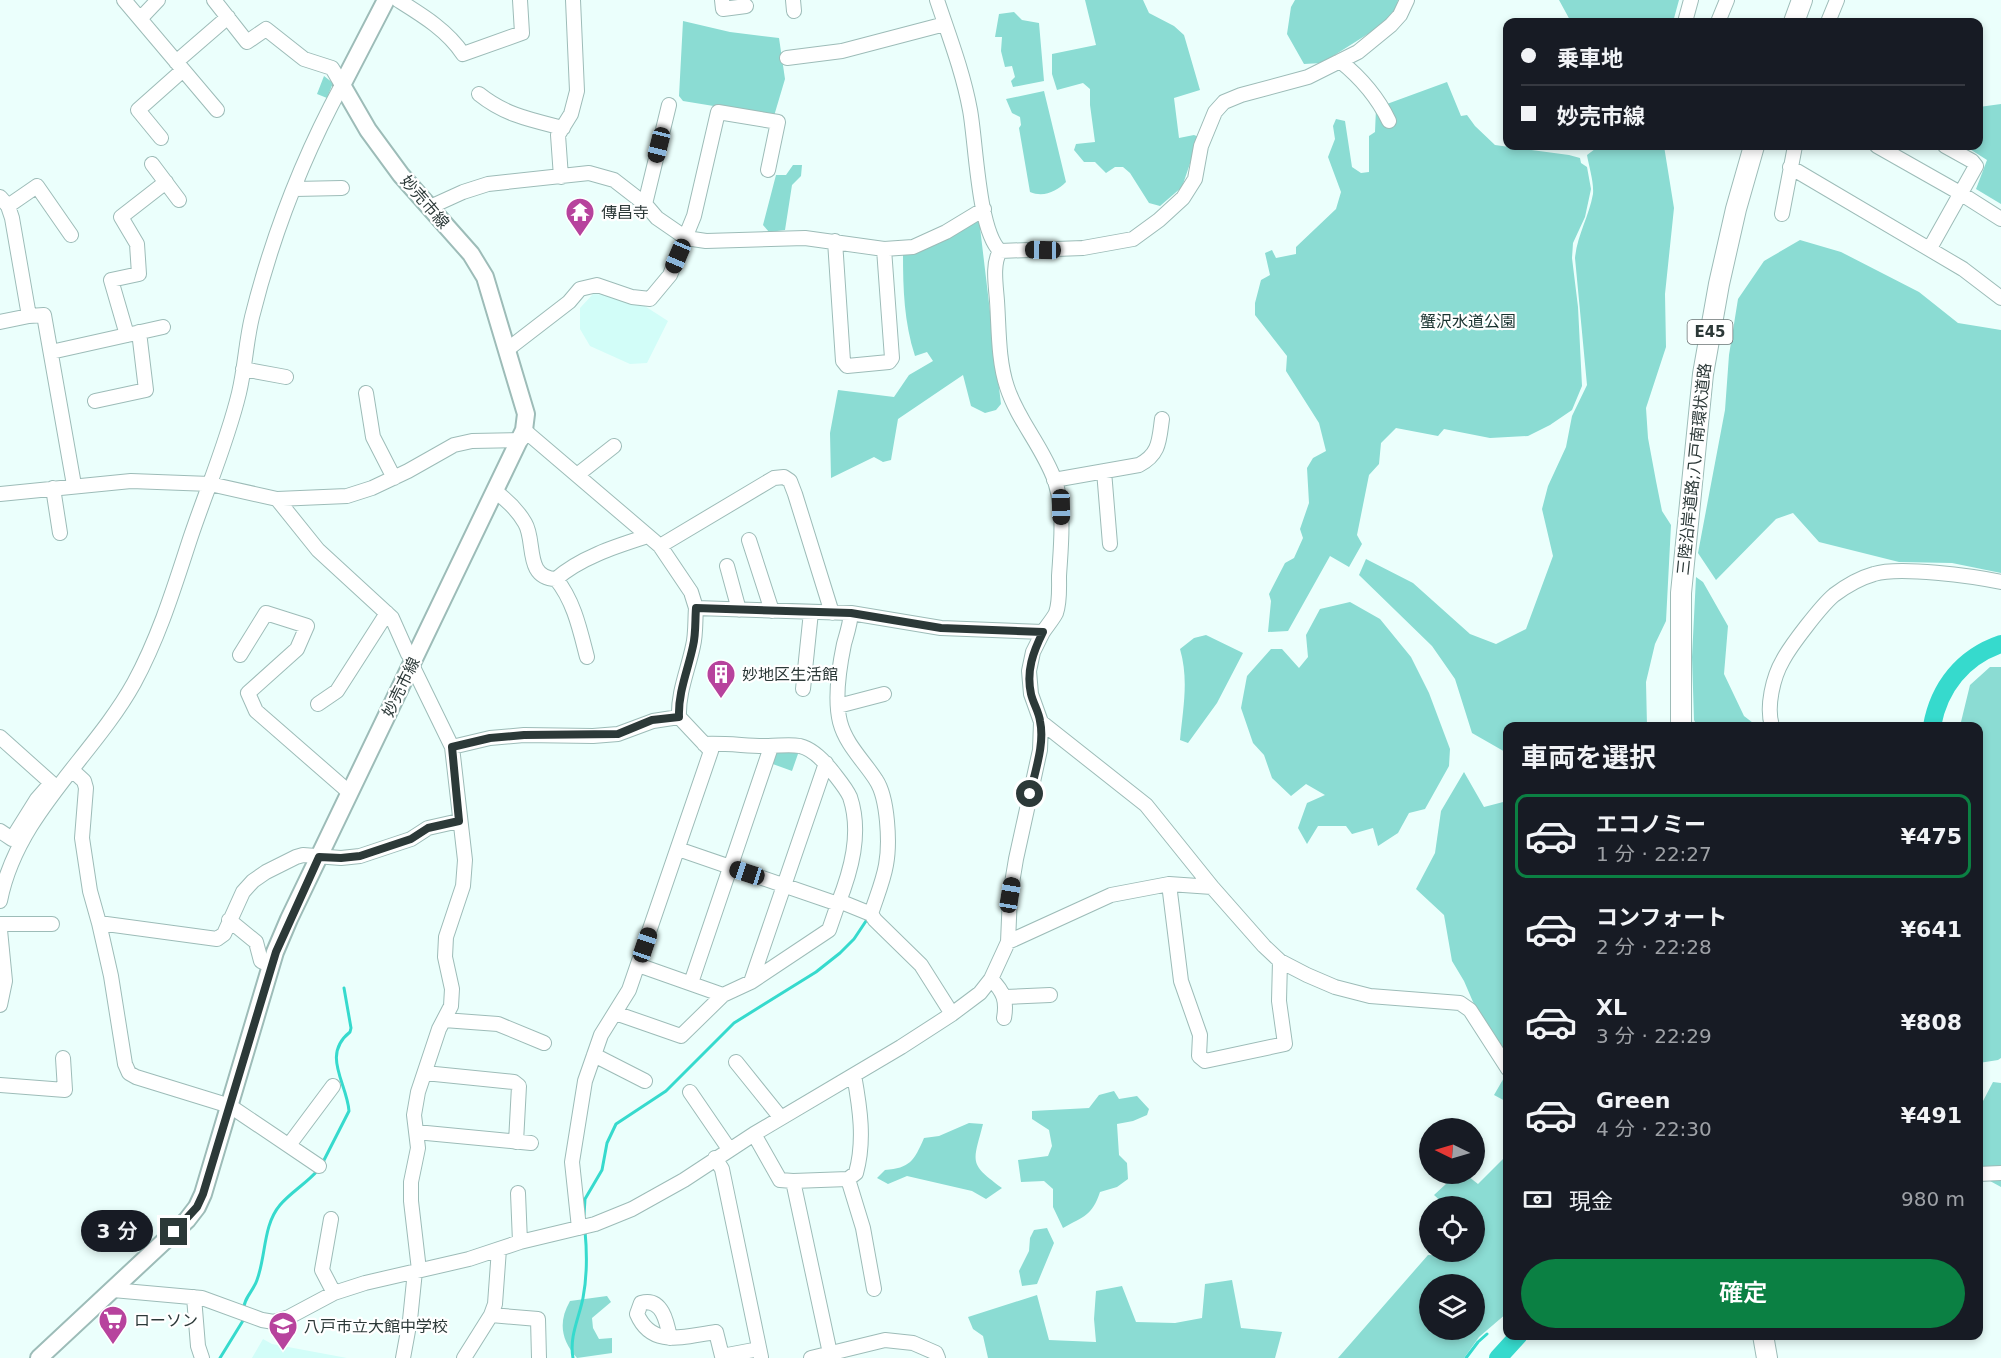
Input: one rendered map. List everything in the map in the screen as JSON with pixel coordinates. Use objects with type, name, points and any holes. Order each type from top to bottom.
[{"type":"highway","points":[[1795,18],[1802,0]]},
{"type":"highway","name":"三陸沿岸道路;八戸南環状道路","points":[[1681,722],[1681,593],[1703,374],[1724,262],[1753,150]]},
{"type":"highway","points":[[1764,1340],[1767,1358]]},
{"type":"main road","points":[[342,85],[386,0]]},
{"type":"main road","name":"妙売市線","points":[[39,1358],[187,1220],[197,1207],[203,1194],[271,966],[290,919],[523,435],[526,414],[508,349],[484,277],[471,254],[401,175],[368,130],[342,85]]},
{"type":"street","points":[[124,0],[217,110]]},
{"type":"street","points":[[140,19],[158,0]]},
{"type":"street","points":[[0,831],[12,839],[37,799],[72,770],[135,682],[167,609],[239,394],[252,319],[266,267],[325,117],[342,85],[332,69],[304,59],[266,29],[247,42],[214,0]]},
{"type":"street","points":[[398,0],[428,19],[455,42],[463,54],[522,33],[520,0]]},
{"type":"street","points":[[561,177],[558,135],[571,114],[577,91],[573,0]]},
{"type":"street","points":[[722,0],[723,9],[746,6]]},
{"type":"street","points":[[937,0],[960,69],[970,110],[973,146],[984,209],[993,244],[1000,251],[1083,248],[1132,239],[1184,198],[1195,179],[1201,146],[1215,112],[1224,102],[1241,95],[1308,77],[1358,51],[1391,26],[1400,15],[1407,0]]},
{"type":"street","points":[[1686,18],[1691,0]]},
{"type":"street","points":[[1720,18],[1727,0]]},
{"type":"street","points":[[1830,18],[1837,0]]},
{"type":"street","points":[[161,138],[138,110],[228,17]]},
{"type":"street","points":[[787,58],[842,51],[945,24]]},
{"type":"street","points":[[1340,61],[1354,72],[1389,120]]},
{"type":"street","points":[[479,94],[490,103],[517,117],[563,128]]},
{"type":"street","points":[[645,204],[669,105]]},
{"type":"street","points":[[508,349],[569,302],[580,289],[597,285],[632,297],[650,299],[670,274],[694,216],[718,112],[778,122],[768,170]]},
{"type":"street","points":[[1782,214],[1794,150]]},
{"type":"street","points":[[1884,150],[2001,219]]},
{"type":"street","points":[[1929,248],[1976,166],[1972,161],[1952,150]]},
{"type":"street","points":[[152,164],[179,200]]},
{"type":"street","points":[[1790,167],[1963,269],[2001,298]]},
{"type":"street","points":[[430,207],[488,184],[589,173],[614,180],[645,204],[657,218],[686,238],[706,241],[806,238],[884,249],[913,247],[946,232],[984,209]]},
{"type":"street","points":[[95,401],[146,390],[132,334],[111,280],[139,274],[137,244],[121,216],[166,182]]},
{"type":"street","points":[[29,316],[12,218],[4,201],[37,186],[71,235]]},
{"type":"street","points":[[295,189],[342,188]]},
{"type":"street","points":[[835,242],[843,361],[847,366],[889,362],[892,358],[884,249]]},
{"type":"street","points":[[113,1290],[194,1297],[274,1322],[289,1317],[334,1293],[579,1228],[632,1209],[684,1179],[729,1149],[952,1014],[980,993],[991,979],[1008,942],[1010,895],[1040,750],[1041,722],[1031,694],[1029,671],[1033,652],[1056,613],[1061,507],[1054,480],[1037,445],[1015,410],[1006,385],[1001,357],[997,291],[996,263],[1000,251]]},
{"type":"street","points":[[0,322],[44,315],[74,486]]},
{"type":"street","points":[[51,352],[163,327]]},
{"type":"street","points":[[243,369],[286,377]]},
{"type":"street","points":[[366,393],[373,437],[393,478]]},
{"type":"street","points":[[1054,480],[1139,465],[1151,459],[1159,441],[1162,419]]},
{"type":"street","points":[[0,492],[131,481],[210,484],[277,499],[347,496],[372,488],[454,446],[472,441],[523,435],[577,475],[660,546],[692,592],[696,608],[694,643],[681,695],[679,717],[711,751],[629,990],[602,1035],[585,1081],[572,1162],[579,1228]]},
{"type":"street","points":[[577,475],[614,446]]},
{"type":"street","points":[[1104,471],[1110,544]]},
{"type":"street","points":[[660,546],[774,478],[784,477],[790,481],[795,494],[832,613]]},
{"type":"street","points":[[53,488],[60,534]]},
{"type":"street","points":[[496,492],[507,500],[526,524],[538,572],[547,579],[556,579],[606,550],[648,536]]},
{"type":"street","points":[[277,499],[318,550],[392,618],[452,747],[465,860],[463,886],[446,937],[445,957],[452,989],[451,1006],[418,1092],[414,1115],[418,1148],[411,1182],[411,1201],[417,1270],[403,1358]]},
{"type":"street","points":[[749,540],[772,611]]},
{"type":"street","points":[[727,566],[739,610]]},
{"type":"street","points":[[1771,722],[1769,715],[1774,682],[1783,660],[1832,596],[1854,582],[1876,573],[1905,570],[2001,582]]},
{"type":"street","points":[[556,579],[570,601],[587,657]]},
{"type":"street","points":[[696,608],[851,613],[941,628],[1043,632]]},
{"type":"street","points":[[803,689],[811,612]]},
{"type":"street","points":[[240,656],[266,613],[306,626],[297,649],[248,693],[256,711],[350,793]]},
{"type":"street","points":[[318,704],[337,691],[387,613]]},
{"type":"street","points":[[851,613],[850,627],[841,657],[838,706],[840,722],[847,742],[861,757],[879,783],[887,812],[886,864],[871,914]]},
{"type":"street","points":[[838,706],[884,694]]},
{"type":"street","points":[[452,747],[490,738],[524,735],[618,734],[652,720],[679,717]]},
{"type":"street","points":[[1041,722],[1146,805],[1212,887],[1280,961],[1335,987],[1370,996],[1460,1003],[1470,1010],[1503,1061]]},
{"type":"street","points":[[0,737],[54,786]]},
{"type":"street","points":[[615,1013],[681,1036],[723,995],[751,982],[829,930],[854,860],[854,814],[849,796],[826,763],[802,747],[779,744],[771,747],[723,743],[704,744]]},
{"type":"street","points":[[691,983],[771,747]]},
{"type":"street","points":[[751,982],[826,763]]},
{"type":"street","points":[[72,770],[84,781],[86,788],[82,837],[90,891],[111,976],[125,1064],[129,1072],[136,1077],[230,1106],[319,1166]]},
{"type":"street","points":[[0,901],[3,887],[17,854],[54,786]]},
{"type":"street","points":[[99,922],[217,939],[224,934],[243,892],[253,881],[296,857],[303,855],[341,858],[360,856],[411,839],[428,828],[459,821]]},
{"type":"street","points":[[678,849],[871,914],[921,965],[952,1014]]},
{"type":"street","points":[[1008,942],[1112,895],[1169,884],[1212,887]]},
{"type":"street","points":[[1169,884],[1181,981],[1200,1035],[1199,1056],[1205,1061],[1285,1044],[1279,1001],[1280,961]]},
{"type":"street","points":[[229,920],[256,942],[261,962],[271,966]]},
{"type":"street","points":[[0,924],[52,924]]},
{"type":"street","points":[[0,930],[5,981],[0,1005]]},
{"type":"street","points":[[638,965],[723,995]]},
{"type":"street","points":[[991,979],[1005,997],[1004,1018]]},
{"type":"street","points":[[1005,997],[1050,995]]},
{"type":"street","points":[[444,1020],[498,1024],[544,1043]]},
{"type":"street","points":[[594,1055],[645,1081]]},
{"type":"street","points":[[0,1085],[65,1090],[63,1058]]},
{"type":"street","points":[[736,1062],[781,1118]]},
{"type":"street","points":[[425,1072],[514,1082],[519,1086],[516,1142]]},
{"type":"street","points":[[754,1134],[780,1180],[848,1179],[856,1173],[860,1161],[861,1134],[854,1075]]},
{"type":"street","points":[[289,1145],[333,1086]]},
{"type":"street","points":[[690,1092],[729,1149]]},
{"type":"street","points":[[416,1132],[531,1143]]},
{"type":"street","points":[[670,1338],[716,1332],[722,1356],[760,1354],[722,1169],[715,1158]]},
{"type":"street","points":[[1983,1174],[2001,1173]]},
{"type":"street","points":[[848,1179],[863,1228],[874,1289]]},
{"type":"street","points":[[793,1180],[831,1356]]},
{"type":"street","points":[[518,1193],[520,1242]]},
{"type":"street","points":[[331,1219],[322,1270],[334,1293]]},
{"type":"street","points":[[464,1358],[491,1315],[495,1304],[499,1249]]},
{"type":"street","points":[[194,1297],[198,1346],[202,1358]]},
{"type":"street","points":[[491,1315],[538,1319],[539,1358]]},
{"type":"street","points":[[811,1358],[831,1356],[885,1340],[913,1343],[936,1353],[938,1358]]},
{"type":"shaded area","points":[[593,294],[612,295],[640,303],[668,321],[647,363],[630,364],[590,346],[580,329],[580,308]]},
{"type":"shaded area","name":"八戸市立大館中学校","points":[[263,1339],[272,1344],[347,1358],[252,1358]]},
{"type":"green space","points":[[1085,0],[1143,0],[1149,13],[1174,26],[1184,35],[1200,90],[1174,98],[1179,138],[1194,135],[1199,137],[1182,187],[1160,206],[1149,203],[1130,173],[1123,167],[1115,167],[1106,173],[1095,162],[1084,162],[1074,150],[1076,144],[1095,142],[1090,89],[1083,83],[1057,90],[1052,74],[1052,54],[1096,45]]},
{"type":"green space","points":[[1295,0],[1398,0],[1396,12],[1371,32],[1322,63],[1304,64],[1287,34],[1291,7]]},
{"type":"green space","points":[[1559,0],[1679,0],[1674,18],[1569,18]]},
{"type":"green space","points":[[1014,12],[1022,20],[1039,23],[1044,81],[1013,87],[1011,81],[1015,77],[1012,66],[1005,67],[1001,51],[1002,37],[995,37],[999,14]]},
{"type":"green space","points":[[683,21],[730,32],[779,38],[785,79],[774,116],[683,101],[679,96]]},
{"type":"green space","points":[[324,76],[333,83],[327,98],[317,94]]},
{"type":"green space","name":"蟹沢水道公園","points":[[1447,82],[1461,116],[1467,115],[1495,145],[1503,146],[1503,150],[1532,150],[1569,155],[1580,158],[1581,163],[1587,167],[1591,189],[1585,217],[1573,243],[1572,258],[1578,307],[1582,386],[1572,410],[1528,436],[1490,438],[1444,429],[1438,436],[1396,428],[1381,443],[1379,464],[1369,475],[1357,535],[1362,544],[1349,567],[1330,556],[1288,631],[1268,632],[1271,601],[1269,594],[1285,563],[1294,558],[1303,538],[1300,529],[1309,503],[1307,468],[1313,458],[1326,451],[1319,423],[1286,371],[1287,356],[1255,315],[1255,303],[1261,280],[1270,275],[1265,253],[1272,250],[1276,258],[1296,254],[1296,247],[1336,209],[1341,192],[1328,157],[1335,139],[1333,126],[1336,119],[1345,121],[1352,167],[1361,173],[1369,172],[1369,136],[1375,132],[1376,108]]},
{"type":"green space","points":[[1044,91],[1066,182],[1054,191],[1035,194],[1030,192],[1019,128],[1020,117],[1012,113],[1006,99]]},
{"type":"green space","points":[[2001,104],[2001,204],[1976,189],[1987,160],[1971,150],[1983,150],[1983,106]]},
{"type":"green space","points":[[1594,150],[1665,150],[1674,208],[1665,294],[1666,347],[1646,408],[1648,438],[1662,511],[1671,525],[1666,621],[1655,644],[1646,682],[1647,722],[1503,722],[1503,751],[1472,733],[1455,679],[1432,646],[1359,575],[1366,559],[1413,583],[1470,634],[1496,644],[1526,629],[1553,556],[1542,509],[1548,486],[1566,447],[1572,416],[1587,385],[1575,258],[1593,194],[1587,155]]},
{"type":"green space","points":[[793,165],[802,165],[801,176],[792,185],[785,230],[769,232],[763,225],[776,175],[786,175]]},
{"type":"green space","points":[[979,219],[1001,404],[996,410],[985,413],[971,406],[963,375],[898,419],[891,460],[883,462],[874,457],[831,478],[830,433],[838,390],[894,397],[909,375],[933,361],[927,352],[915,356],[911,343],[905,305],[903,253]]},
{"type":"green space","points":[[1800,240],[1841,252],[1919,292],[1958,323],[2001,330],[2001,573],[1952,563],[1899,562],[1819,542],[1793,513],[1776,519],[1716,580],[1698,553],[1725,410],[1729,355],[1738,299],[1764,261]]},
{"type":"green space","points":[[1696,577],[1703,582],[1728,626],[1724,674],[1744,716],[1752,722],[1695,722],[1692,657]]},
{"type":"green space","points":[[1350,602],[1380,619],[1411,657],[1429,693],[1450,749],[1449,766],[1425,809],[1409,813],[1398,833],[1378,846],[1373,828],[1352,834],[1346,826],[1318,826],[1307,844],[1298,828],[1307,803],[1325,795],[1306,784],[1291,796],[1272,778],[1264,755],[1253,743],[1241,708],[1247,676],[1271,649],[1282,649],[1299,668],[1308,657],[1306,635],[1320,609]]},
{"type":"green space","points":[[1206,635],[1243,653],[1217,703],[1188,743],[1180,740],[1185,683],[1180,649],[1194,638]]},
{"type":"green space","points":[[1990,667],[2001,667],[2001,1058],[1983,1062],[1983,722],[1961,722],[1970,685]]},
{"type":"green space","points":[[799,751],[792,771],[770,763],[773,752]]},
{"type":"green space","points":[[1464,772],[1484,807],[1503,802],[1503,1071],[1464,981],[1452,961],[1444,915],[1416,889],[1435,853],[1441,811]]},
{"type":"green space","points":[[1503,1079],[1503,1100],[1494,1095]]},
{"type":"green space","points":[[1993,1082],[2001,1083],[2001,1187],[1983,1180],[1983,1101]]},
{"type":"green space","points":[[1114,1091],[1119,1099],[1137,1096],[1149,1109],[1147,1115],[1117,1124],[1119,1155],[1127,1163],[1128,1179],[1117,1187],[1100,1192],[1090,1211],[1063,1228],[1053,1207],[1053,1189],[1044,1181],[1021,1182],[1018,1160],[1048,1156],[1052,1146],[1049,1130],[1032,1119],[1032,1111],[1089,1108],[1099,1095]]},
{"type":"green space","points":[[969,1123],[983,1124],[976,1161],[983,1173],[1002,1188],[986,1199],[972,1191],[907,1176],[888,1184],[877,1178],[885,1170],[910,1162],[924,1138],[939,1136]]},
{"type":"green space","points":[[1503,1159],[1503,1316],[1485,1332],[1485,1274],[1419,1274],[1419,1340],[1477,1340],[1464,1358],[1338,1358],[1422,1262],[1485,1262],[1485,1196],[1434,1195],[1446,1184],[1485,1184],[1485,1177]]},
{"type":"green space","points":[[1047,1228],[1054,1243],[1037,1284],[1022,1286],[1019,1271],[1029,1251],[1030,1238],[1034,1230]]},
{"type":"green space","points":[[1232,1280],[1241,1328],[1282,1332],[1275,1358],[988,1358],[983,1336],[973,1329],[968,1317],[1037,1295],[1049,1340],[1096,1342],[1094,1319],[1096,1291],[1122,1286],[1136,1322],[1175,1323],[1202,1318],[1205,1284]]},
{"type":"green space","points":[[607,1296],[611,1302],[592,1318],[593,1328],[599,1339],[612,1338],[612,1353],[577,1358],[567,1344],[563,1331],[566,1309],[570,1301]]},
{"type":"waterway","points":[[1933,722],[1940,699],[1955,675],[1975,657],[2001,644]]},
{"type":"waterway","points":[[584,1215],[585,1199],[602,1170],[607,1143],[616,1124],[666,1091],[734,1023],[816,972],[840,953],[854,939],[868,918]]},
{"type":"waterway","points":[[322,1164],[349,1111],[336,1060],[337,1050],[351,1028],[344,988]]},
{"type":"waterway","points":[[244,1309],[245,1302],[257,1280],[274,1213],[284,1200],[318,1170]]},
{"type":"waterway","points":[[573,1358],[573,1335],[585,1282],[585,1231]]},
{"type":"waterway","points":[[220,1358],[244,1319]]},
{"type":"waterway","points":[[1466,1358],[1487,1334]]},
{"type":"waterway","points":[[1498,1358],[1514,1340]]},
{"type":"place","name":"傳昌寺","points":[[580,238]]},
{"type":"place","name":"妙地区生活館","points":[[721,700]]},
{"type":"place","name":"ローソン","points":[[113,1346]]},
{"type":"place","name":"八戸市立大館中学校","points":[[283,1352]]},
{"type":"route","points":[[174,1232],[197,1207],[203,1194],[271,966],[319,857],[360,856],[411,839],[428,828],[459,821],[452,747],[490,738],[524,735],[618,734],[652,720],[679,717],[683,685],[694,643],[696,608],[851,613],[941,628],[1043,632],[1033,652],[1029,671],[1031,694],[1041,722],[1040,750],[1030,794]]}]
